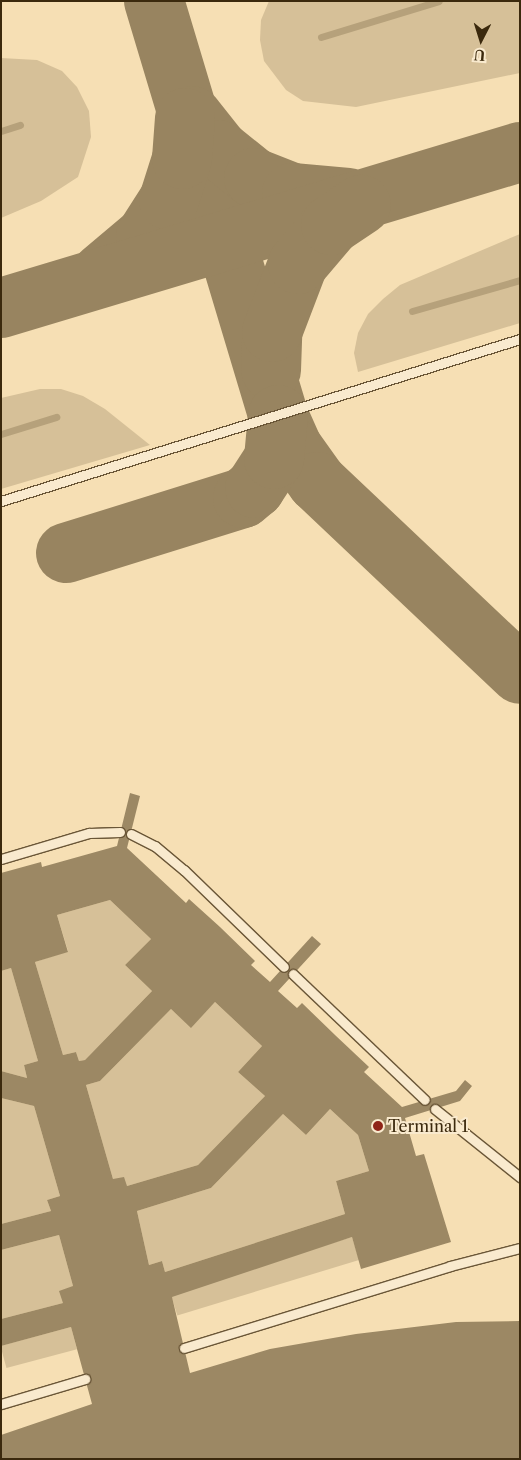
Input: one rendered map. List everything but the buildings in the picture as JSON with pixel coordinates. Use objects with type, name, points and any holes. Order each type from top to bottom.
[{"type":"lane","points":[[1,502],[520,339]]},
{"type":"lane","points":[[1,859],[89,833],[120,832]]},
{"type":"lane","points":[[131,834],[156,846],[184,870],[284,967]]},
{"type":"lane","points":[[293,974],[425,1100]]},
{"type":"lane","points":[[435,1109],[520,1177]]},
{"type":"lane","points":[[184,1348],[450,1266],[520,1248]]},
{"type":"lane","points":[[1,1404],[85,1379]]},
{"type":"shaded area","points":[[269,1],[520,1],[520,73],[356,107],[303,101],[286,90],[264,61],[260,40],[261,20]]},
{"type":"shaded area","points":[[1,58],[37,60],[62,71],[77,87],[89,111],[91,137],[78,177],[41,201],[1,218]]},
{"type":"shaded area","points":[[520,234],[520,323],[358,372],[354,353],[358,333],[368,314],[383,299],[400,285]]},
{"type":"shaded area","points":[[40,389],[61,389],[83,396],[105,409],[150,445],[1,489],[1,398]]},
{"type":"shaded area","points":[[110,900],[151,939],[125,965],[152,991],[85,1060],[79,1061],[76,1052],[63,1055],[35,962],[68,951],[57,915]]},
{"type":"shaded area","points":[[11,968],[38,1061],[24,1065],[27,1078],[1,1071],[1,971]]},
{"type":"shaded area","points":[[215,1002],[262,1046],[238,1072],[265,1096],[198,1165],[127,1186],[113,1179],[86,1085],[100,1081],[171,1009],[191,1027]]},
{"type":"shaded area","points":[[1,1098],[34,1106],[60,1196],[47,1200],[51,1211],[1,1224]]},
{"type":"shaded area","points":[[330,1109],[358,1135],[369,1171],[336,1181],[345,1214],[165,1272],[162,1261],[149,1265],[137,1211],[211,1188],[283,1114],[306,1135]]},
{"type":"shaded area","points":[[59,1235],[73,1286],[63,1303],[1,1319],[1,1250]]},
{"type":"shaded area","points":[[352,1237],[359,1260],[177,1316],[170,1293]]},
{"type":"shaded area","points":[[71,1327],[77,1349],[6,1368],[1,1346]]},
{"type":"waterway","points":[[321,37],[439,1]]},
{"type":"waterway","points":[[1,131],[20,125]]},
{"type":"waterway","points":[[412,311],[520,280]]},
{"type":"waterway","points":[[1,434],[56,417]]},
{"type":"taxiway","points":[[154,1],[278,415],[292,447],[317,482],[520,674]]},
{"type":"taxiway","points":[[192,116],[219,150],[254,178],[292,193],[348,198]]},
{"type":"taxiway","points":[[102,273],[146,236],[169,200],[182,159],[185,118]]},
{"type":"taxiway","points":[[1,308],[520,152]]},
{"type":"taxiway","points":[[271,370],[272,332],[298,264],[331,225],[361,205]]},
{"type":"taxiway","points":[[66,553],[243,498],[255,488],[274,459],[278,415]]},
{"type":"place","name":"Terminal 1","points":[[378,1126]]}]
